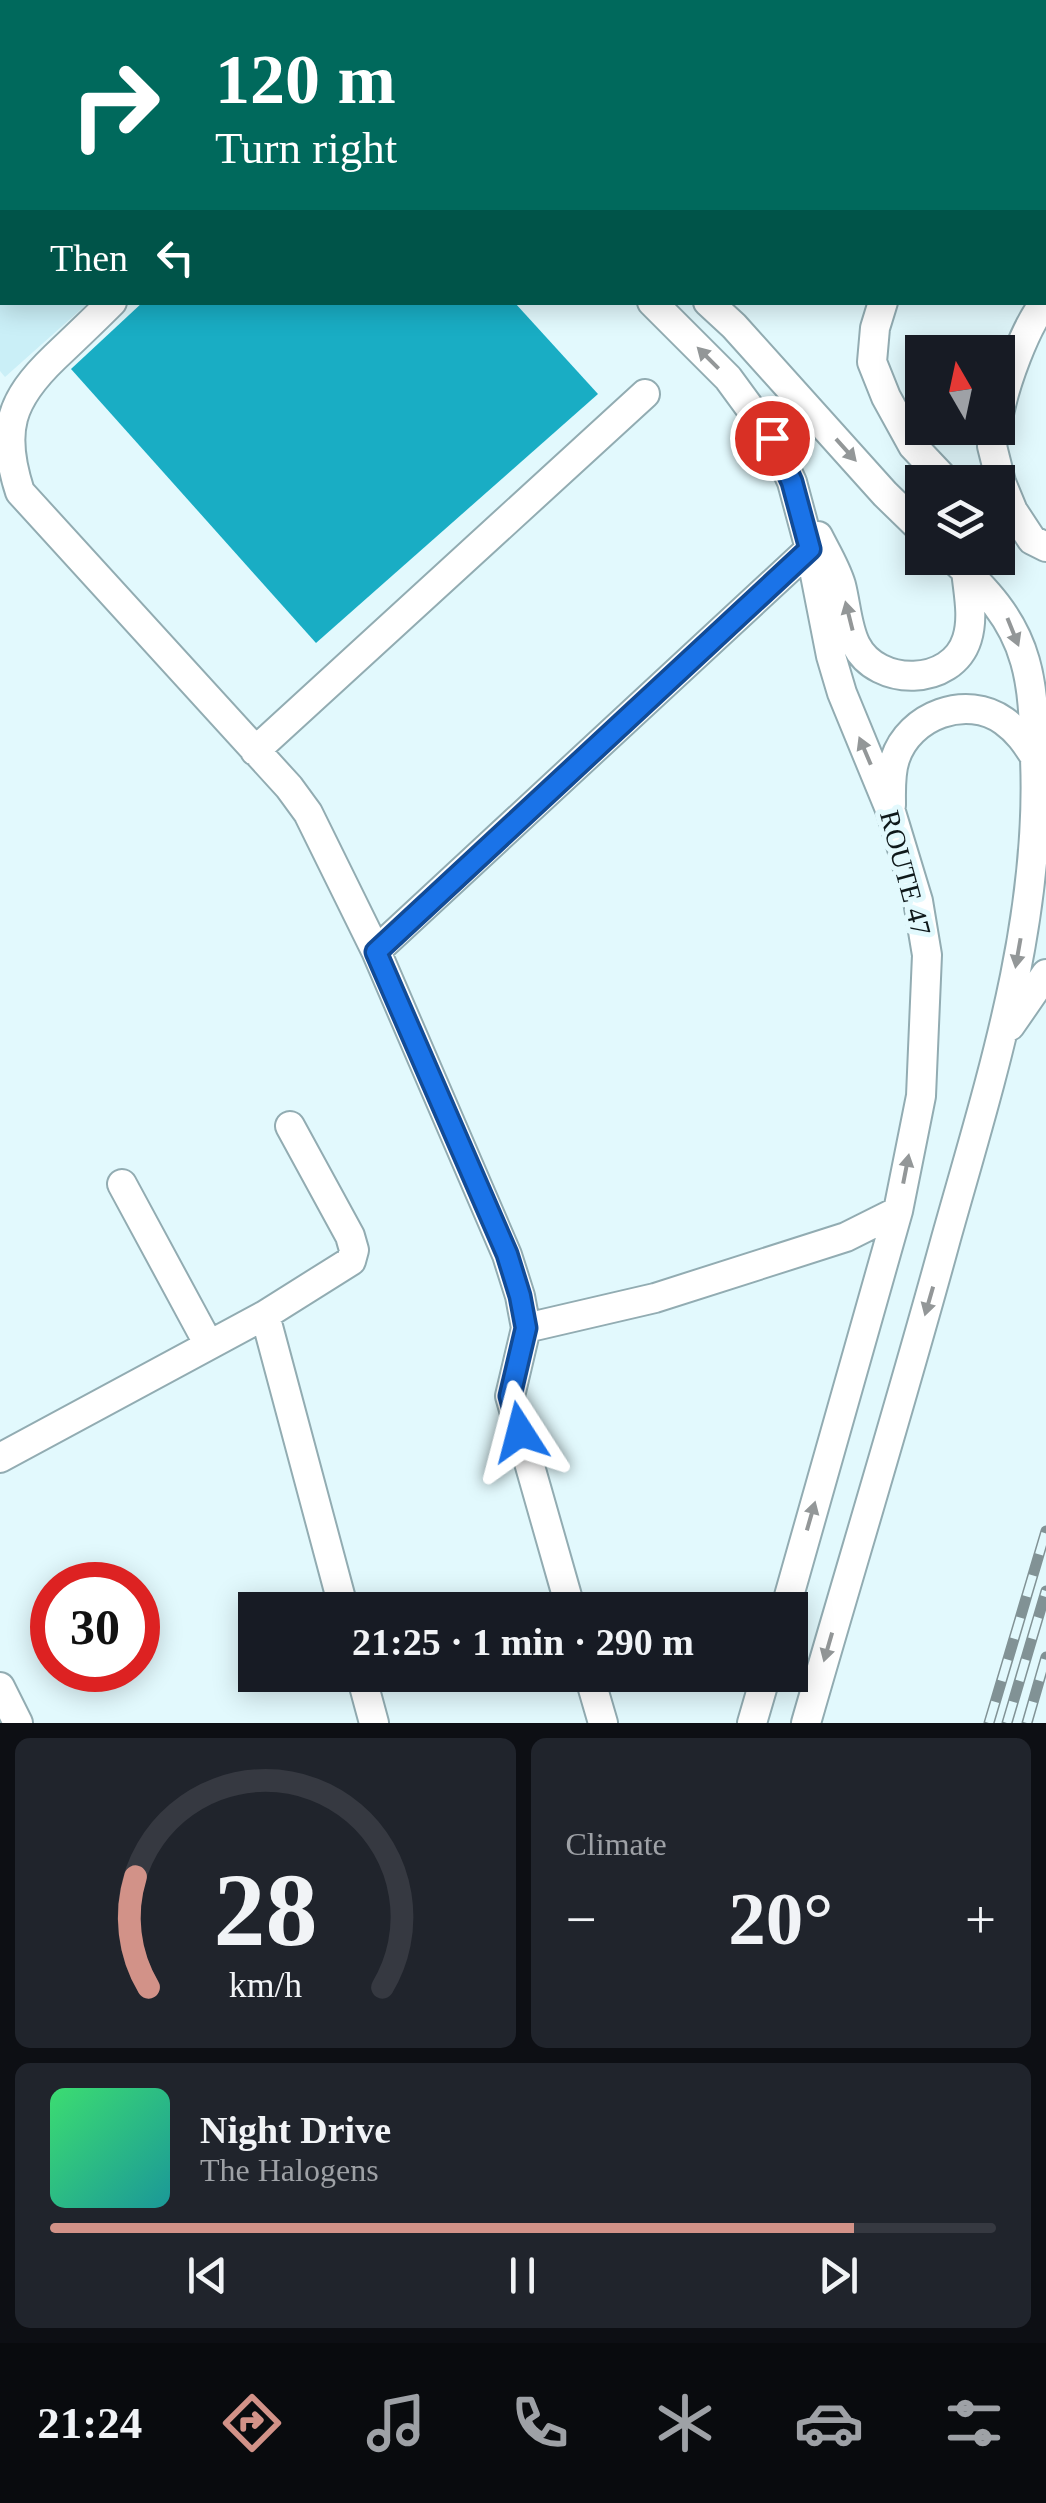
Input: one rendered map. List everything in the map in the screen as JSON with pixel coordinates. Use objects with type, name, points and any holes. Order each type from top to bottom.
[{"type":"street","points":[[109,305],[23,387],[4,426],[4,463],[20,492],[308,813],[376,952],[507,1254],[526,1328],[510,1396],[566,1592]]},
{"type":"street","name":"ROUTE 47","points":[[655,305],[728,378],[772,438],[792,482],[831,656],[842,694],[891,812],[918,901],[927,955],[921,1096],[898,1211],[789,1592]]},
{"type":"street","points":[[711,305],[905,513]]},
{"type":"street","points":[[882,305],[872,362],[913,446],[931,465]]},
{"type":"street","points":[[1015,368],[1043,305]]},
{"type":"street","points":[[255,750],[645,394]]},
{"type":"street","points":[[992,445],[1013,511],[1039,544]]},
{"type":"street","points":[[792,482],[840,581],[856,645],[869,660],[887,670],[920,677],[940,671],[956,658],[969,628],[970,610],[962,575]]},
{"type":"street","points":[[1015,533],[1039,544]]},
{"type":"street","points":[[376,952],[810,549]]},
{"type":"street","points":[[806,1723],[1002,1037],[1032,879],[1036,780],[1026,663],[1007,616],[969,575]]},
{"type":"street","points":[[891,812],[895,758],[908,735],[927,718],[952,709],[978,710],[1002,719],[1021,736],[1035,757]]},
{"type":"street","points":[[1002,1037],[1046,974]]},
{"type":"street","points":[[0,1458],[265,1316],[351,1261],[354,1250],[350,1236],[290,1126]]},
{"type":"street","points":[[122,1184],[209,1345]]},
{"type":"street","points":[[526,1328],[655,1298],[846,1237],[898,1211]]},
{"type":"street","points":[[265,1316],[339,1592]]},
{"type":"street","points":[[0,1687],[18,1723]]},
{"type":"street","points":[[366,1692],[374,1723]]},
{"type":"street","points":[[594,1692],[603,1723]]},
{"type":"street","points":[[752,1723],[761,1692]]},
{"type":"shaded area","points":[[0,305],[86,305],[5,377],[0,371]]},
{"type":"water","points":[[140,305],[517,305],[598,394],[316,643],[71,369]]},
{"type":"railway","points":[[989,1723],[1046,1531]]},
{"type":"railway","points":[[1007,1723],[1046,1591]]},
{"type":"railway","points":[[1027,1723],[1046,1657]]},
{"type":"route","points":[[520,1432],[510,1396],[526,1328],[520,1296],[507,1254],[376,952],[810,549],[792,482],[772,438]]}]
